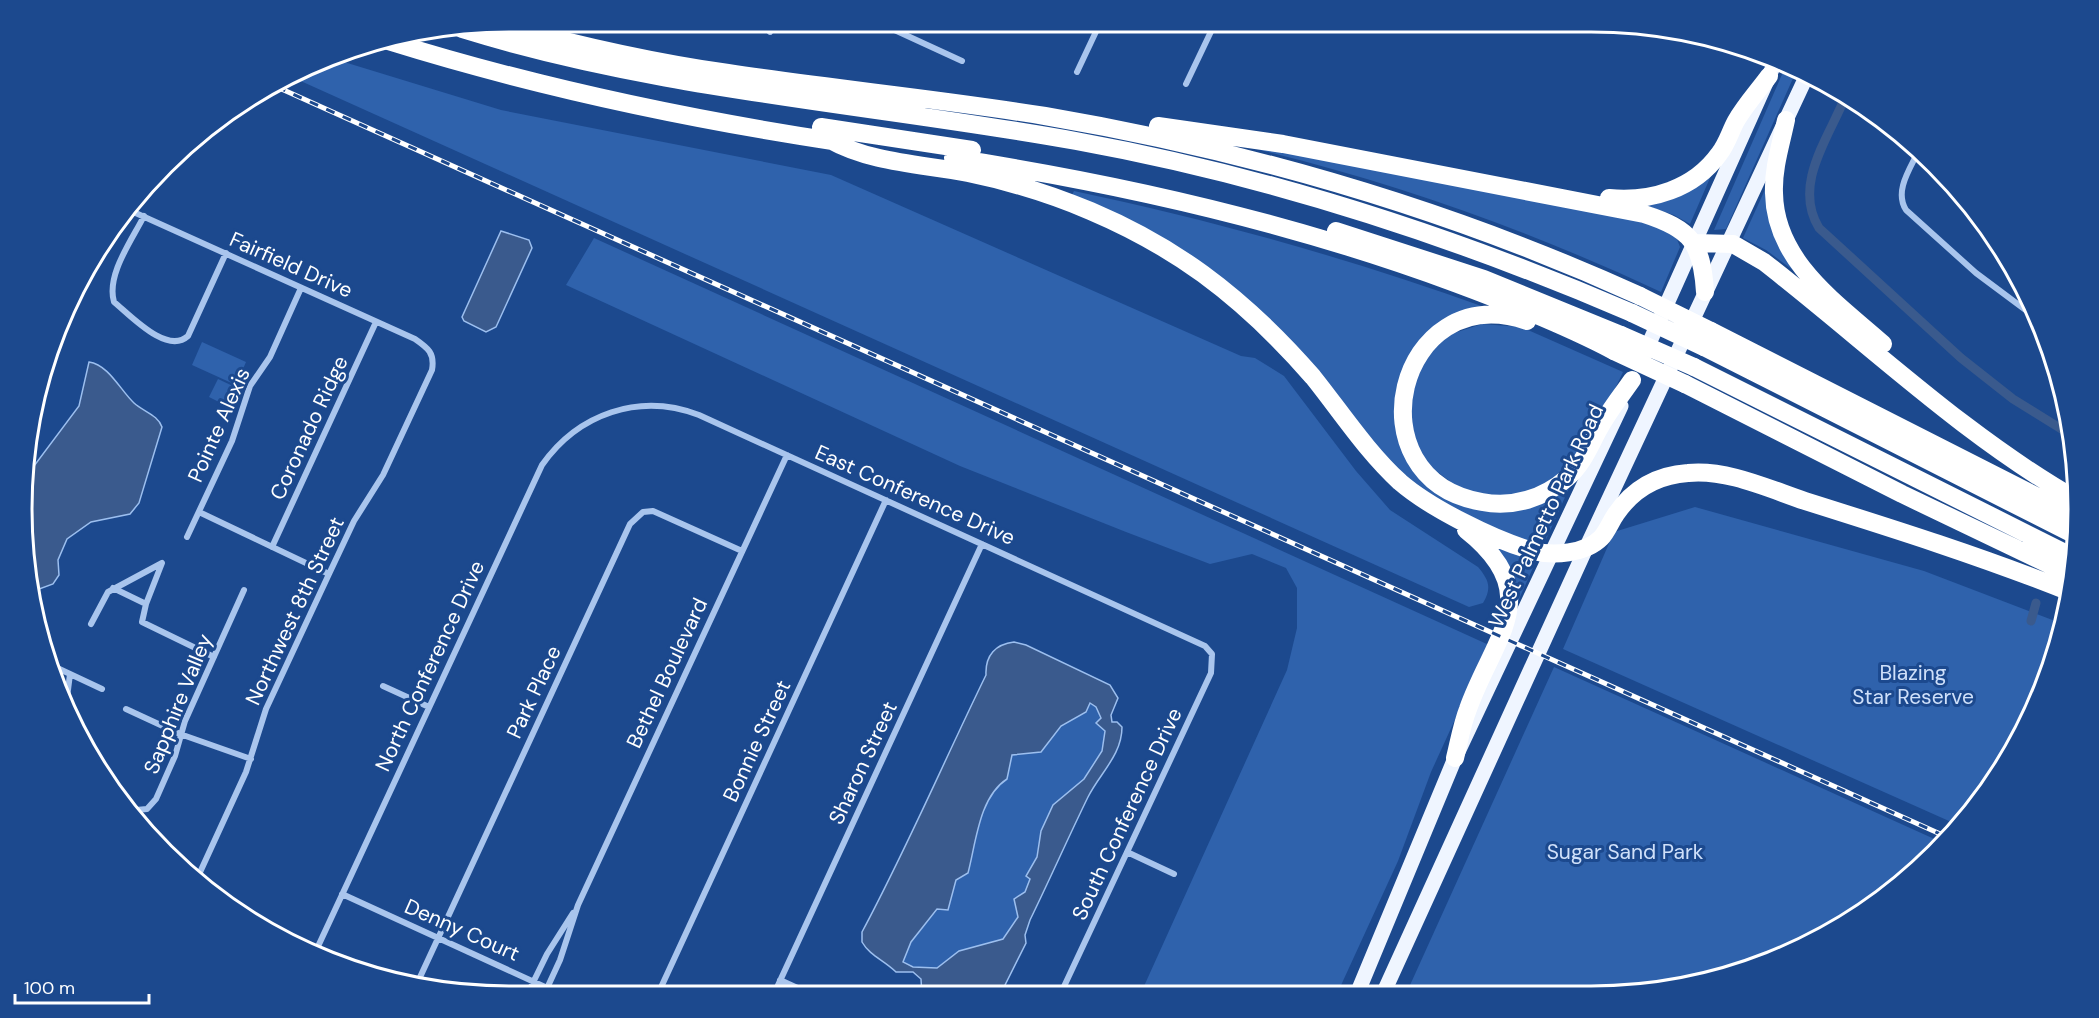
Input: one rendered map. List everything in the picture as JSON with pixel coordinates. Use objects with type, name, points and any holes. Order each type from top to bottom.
[{"type":"highway","points":[[531,32],[598,49],[726,73],[1044,116],[1170,140],[1293,171],[1418,209],[1540,254],[1635,306],[2068,513]]},
{"type":"highway","points":[[478,33],[560,54],[699,83],[1040,135],[1202,167],[1299,192],[1424,231],[1635,306]]},
{"type":"highway","points":[[423,40],[536,72],[666,100],[1061,165],[1222,200],[1423,257],[1601,326],[1617,343],[1684,384],[1902,494],[2063,571]]},
{"type":"highway","points":[[400,45],[492,72],[596,98],[692,118],[1038,172],[1187,203],[1342,245],[1493,298],[1583,335],[1617,343]]},
{"type":"highway","points":[[1487,184],[1618,199],[1648,197],[1673,190],[1694,179],[1718,155],[1737,120],[1769,76]]},
{"type":"highway","points":[[1044,116],[1140,123],[1284,144],[1644,214],[1671,226],[1696,243],[1728,244],[1743,248],[1764,262],[1950,411],[2024,467],[2067,494]]},
{"type":"highway","points":[[1786,120],[1774,192],[1779,224],[1792,255],[1819,287],[1927,383],[1950,411]]},
{"type":"highway","points":[[830,140],[853,153],[967,173],[1024,186],[1097,214],[1166,250],[1210,279],[1257,318],[1313,377],[1391,473],[1434,504],[1489,551],[1501,568],[1509,598],[1508,622],[1468,709],[1455,758]]},
{"type":"highway","points":[[1696,243],[1702,262],[1705,292]]},
{"type":"highway","points":[[1493,298],[1601,326]]},
{"type":"highway","points":[[1632,380],[1572,472],[1550,490],[1524,501],[1489,503],[1460,496],[1430,476],[1409,446],[1402,408],[1409,371],[1430,341],[1454,324],[1484,316],[1511,317],[1617,343],[1694,367],[2065,553]]},
{"type":"highway","points":[[1707,339],[2067,531]]},
{"type":"highway","points":[[1434,504],[1507,542],[1551,554],[1587,546],[1601,539],[1614,515],[1639,489],[1677,474],[1707,473],[1737,479],[1898,530],[2060,588]]},
{"type":"main road","name":"West Palmetto Park Road","points":[[1360,986],[1455,758],[1696,243],[1773,68]]},
{"type":"main road","points":[[1387,986],[1587,546],[1804,83]]},
{"type":"street","points":[[899,32],[962,61]]},
{"type":"street","points":[[1077,72],[1096,32]]},
{"type":"street","points":[[1186,84],[1211,32]]},
{"type":"street","points":[[1915,159],[1900,197],[1906,210],[1976,273],[2022,308]]},
{"type":"street","name":"Fairfield Drive","points":[[135,212],[415,339],[428,349],[433,358]]},
{"type":"street","points":[[144,216],[114,278],[112,296],[114,302],[165,341],[178,343],[188,336],[225,254]]},
{"type":"street","name":"Pointe Alexis","points":[[187,537],[232,441],[250,386],[270,357],[301,288]]},
{"type":"street","name":"Coronado Ridge","points":[[272,548],[376,322]]},
{"type":"street","name":"Northwest 8th Street","points":[[199,873],[251,759],[266,709],[354,520],[383,475],[432,370],[433,358]]},
{"type":"street","name":"East Conference Drive","points":[[603,414],[651,405],[684,410],[1205,646]]},
{"type":"street","name":"North Conference Drive","points":[[318,946],[542,465],[551,452],[575,430],[603,414]]},
{"type":"street","name":"Bethel Boulevard","points":[[549,986],[578,905],[787,455]]},
{"type":"street","name":"Bonnie Street","points":[[662,986],[886,500]]},
{"type":"street","name":"Park Place","points":[[420,978],[635,517],[643,512],[653,511],[742,551]]},
{"type":"street","points":[[199,512],[329,574]]},
{"type":"street","name":"Sharon Street","points":[[777,986],[982,544]]},
{"type":"street","points":[[91,624],[108,592],[162,563],[146,604],[142,622],[214,657]]},
{"type":"street","points":[[113,588],[146,604]]},
{"type":"street","name":"Sapphire Valley","points":[[138,810],[147,809],[156,799],[175,756],[180,734],[244,591]]},
{"type":"street","name":"South Conference Drive","points":[[1064,986],[1211,673],[1212,654],[1205,646]]},
{"type":"street","points":[[60,669],[102,689]]},
{"type":"street","points":[[68,691],[70,674]]},
{"type":"street","points":[[384,686],[429,707]]},
{"type":"street","points":[[126,709],[180,734],[251,759]]},
{"type":"street","points":[[1127,852],[1174,874]]},
{"type":"street","name":"Denny Court","points":[[342,894],[544,986]]},
{"type":"street","name":"Bethel Boulevard","points":[[532,986],[547,954],[578,905]]},
{"type":"street","points":[[780,980],[793,986]]},
{"type":"green space","points":[[343,62],[501,110],[831,175],[1241,356],[1255,358],[1284,376],[1356,471],[1390,510],[1478,567],[1485,576],[1488,593],[1483,603],[1469,607],[299,80]]},
{"type":"green space","points":[[1783,73],[1793,77],[1726,229],[1714,230]]},
{"type":"green space","points":[[1261,143],[1656,225],[1677,239],[1680,247],[1661,292],[1514,229],[1362,178],[1260,150]]},
{"type":"green space","points":[[1713,171],[1690,224],[1674,215],[1641,204]]},
{"type":"green space","points":[[1768,183],[1797,273],[1766,250],[1743,238]]},
{"type":"green space","points":[[1074,191],[1283,242],[1385,273],[1487,308],[1436,329],[1399,430],[1465,502],[1570,486],[1545,542],[1516,539],[1436,499],[1400,474],[1269,322],[1071,197]]},
{"type":"green space","points":[[594,238],[1489,645],[1431,772],[1398,861],[1341,986],[1144,986],[1287,670],[1297,628],[1297,588],[1286,568],[1252,554],[1210,564],[1126,532],[960,466],[566,285]]},
{"type":"green space","points":[[1482,324],[1521,327],[1623,372],[1590,441],[1552,484],[1510,499],[1464,492],[1427,464],[1409,427],[1415,374],[1445,336]]},
{"type":"green space","points":[[202,342],[246,362],[236,385],[192,365]]},
{"type":"green space","points":[[218,379],[235,387],[227,406],[209,397]]},
{"type":"green space","name":"Blazing Star Reserve","points":[[1695,507],[1924,571],[2054,621],[2031,692],[2004,748],[1969,800],[1951,822],[1563,649],[1614,532]]},
{"type":"green space","points":[[1496,546],[1536,561],[1516,606],[1513,576]]},
{"type":"green space","name":"Sugar Sand Park","points":[[1554,667],[1935,839],[1881,888],[1829,923],[1773,950],[1714,970],[1652,982],[1621,985],[1410,986]]},
{"type":"green space","points":[[1090,703],[1096,706],[1105,731],[1102,751],[1084,779],[1053,805],[1041,831],[1037,857],[1026,876],[1030,879],[1018,916],[1003,939],[959,951],[937,968],[913,967],[903,961],[911,942],[938,909],[948,910],[956,880],[968,873],[984,809],[990,797],[1007,779],[1012,754],[1041,752],[1061,726],[1086,712]]},
{"type":"shaded area","points":[[501,231],[529,240],[532,248],[496,327],[486,332],[464,321],[462,317]]},
{"type":"shaded area","points":[[89,362],[108,373],[134,403],[154,417],[162,427],[139,503],[130,514],[91,522],[67,539],[58,560],[59,575],[53,584],[39,589],[33,540],[34,466],[79,406]]},
{"type":"shaded area","points":[[1014,642],[1026,645],[1110,685],[1118,698],[1111,715],[1112,722],[1117,722],[1122,727],[1121,737],[1114,755],[1088,797],[1030,920],[1025,935],[1026,943],[1004,986],[921,986],[921,979],[913,972],[896,972],[865,947],[862,942],[862,932],[986,675],[987,662],[993,652],[1002,645]],"holes":[[[1090,703],[1096,707],[1101,718],[1096,723],[1105,731],[1102,751],[1084,779],[1053,805],[1041,831],[1037,857],[1026,876],[1030,879],[1025,892],[1014,899],[1018,917],[1003,939],[959,951],[937,968],[913,967],[903,962],[911,942],[937,909],[948,910],[956,880],[968,873],[984,809],[990,797],[1007,779],[1012,755],[1041,752],[1061,726],[1086,712]]]},
{"type":"waterway","points":[[1842,103],[1823,143],[1811,177],[1812,211],[1819,228],[1961,358],[2013,399],[2060,428]]},
{"type":"waterway","points":[[2031,621],[2036,603]]},
{"type":"railway","points":[[282,89],[1940,834]]}]
